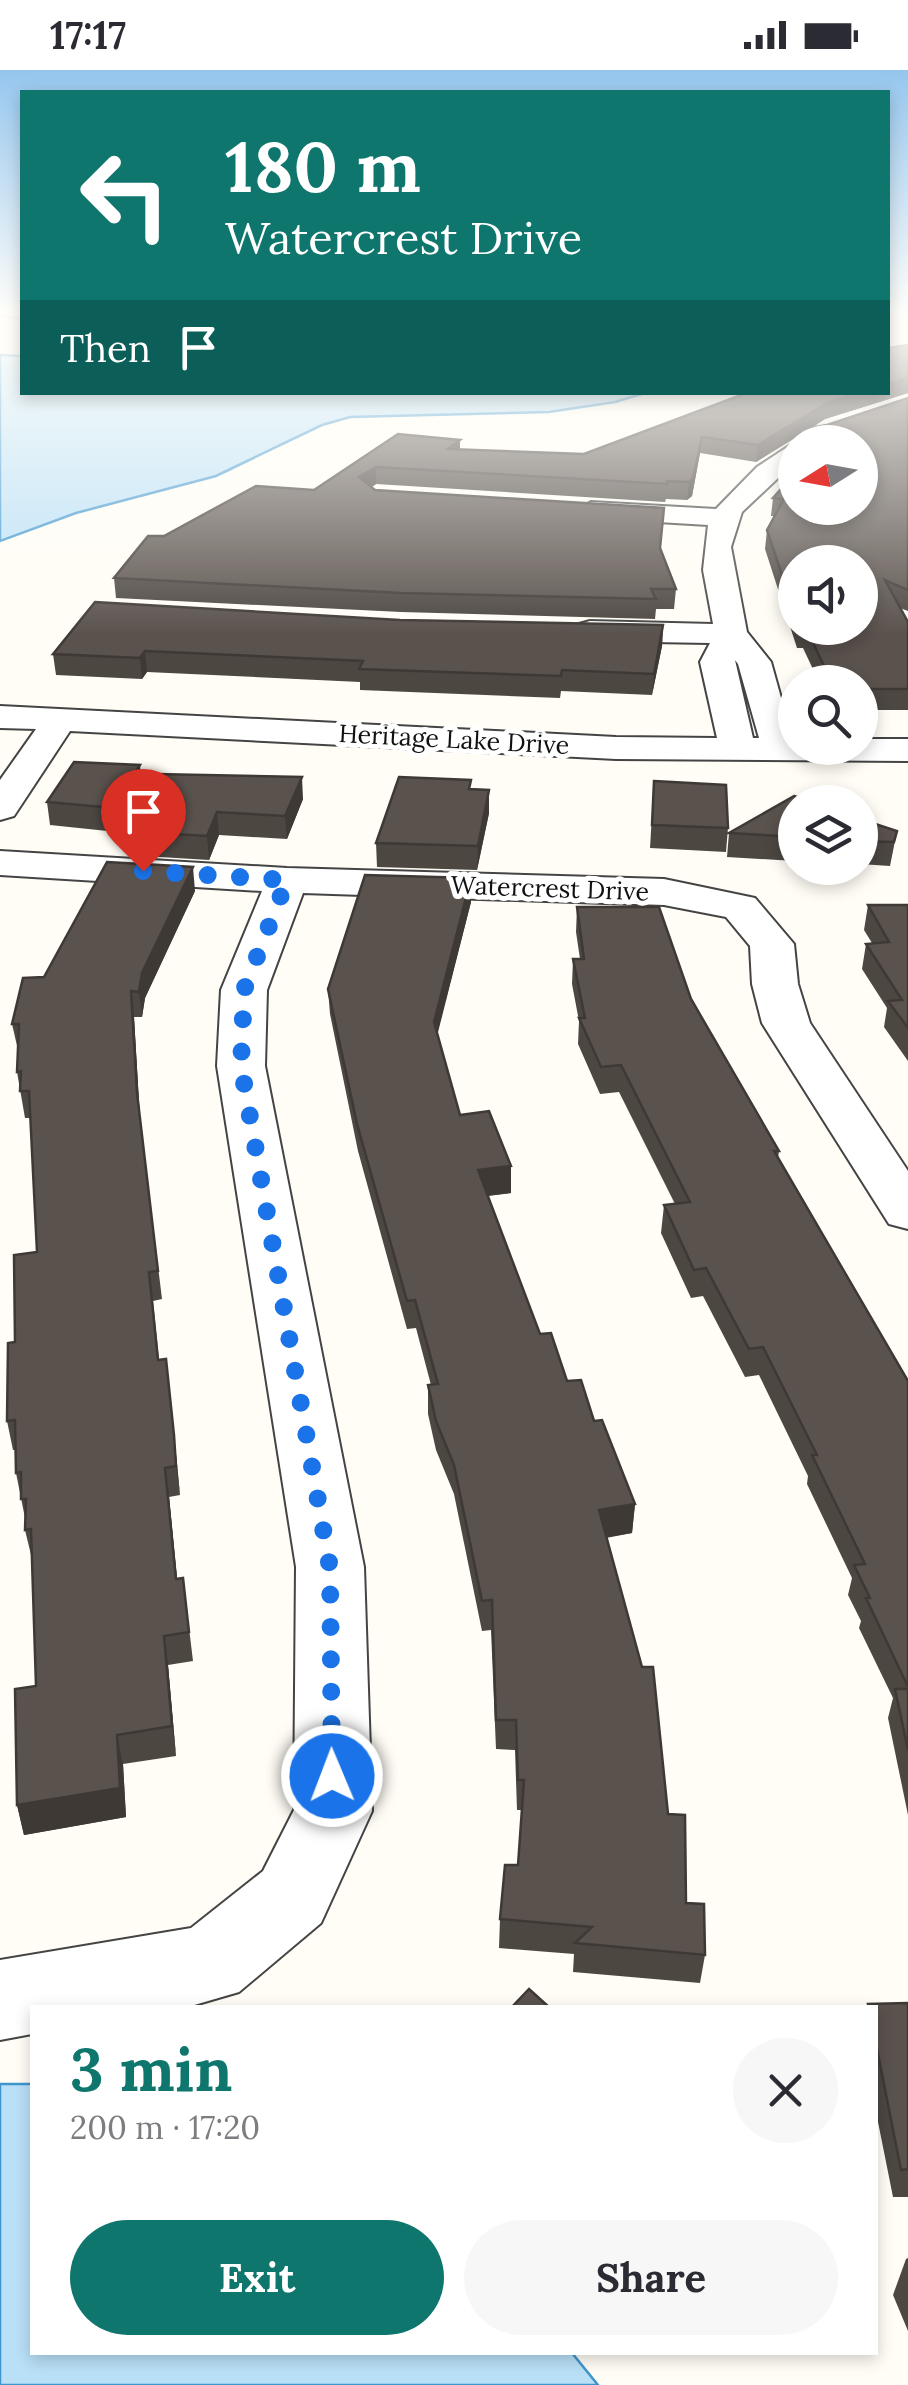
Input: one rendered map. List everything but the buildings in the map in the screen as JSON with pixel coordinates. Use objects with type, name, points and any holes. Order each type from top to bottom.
[{"type":"street","points":[[778,463],[747,486],[722,518],[714,563],[731,634],[754,662],[778,740]]},
{"type":"street","points":[[568,508],[722,518]]},
{"type":"street","points":[[556,630],[731,634]]},
{"type":"street","points":[[731,634],[717,662],[738,750]]},
{"type":"street","points":[[0,808],[60,720]]},
{"type":"street","name":"Heritage Lake Drive","points":[[7,727],[60,720],[616,748],[778,750]]},
{"type":"street","name":"Heritage Lake Drive","points":[[878,750],[908,750]]},
{"type":"street","name":"Watercrest Drive","points":[[0,863],[287,880],[664,892],[740,907],[772,944],[774,984],[786,1023],[908,1212]]},
{"type":"street","points":[[0,2000],[210,1964],[292,1898],[333,1811],[330,1568],[241,1066],[244,990],[287,880]]},
{"type":"water","points":[[0,419],[343,419],[322,425],[216,476],[76,513],[0,541]]},
{"type":"water","points":[[0,2084],[30,2084],[30,2355],[574,2355],[598,2385],[0,2385]]},
{"type":"route","points":[[143,871],[287,880],[244,990],[241,1066],[330,1568],[332,1776]]}]
